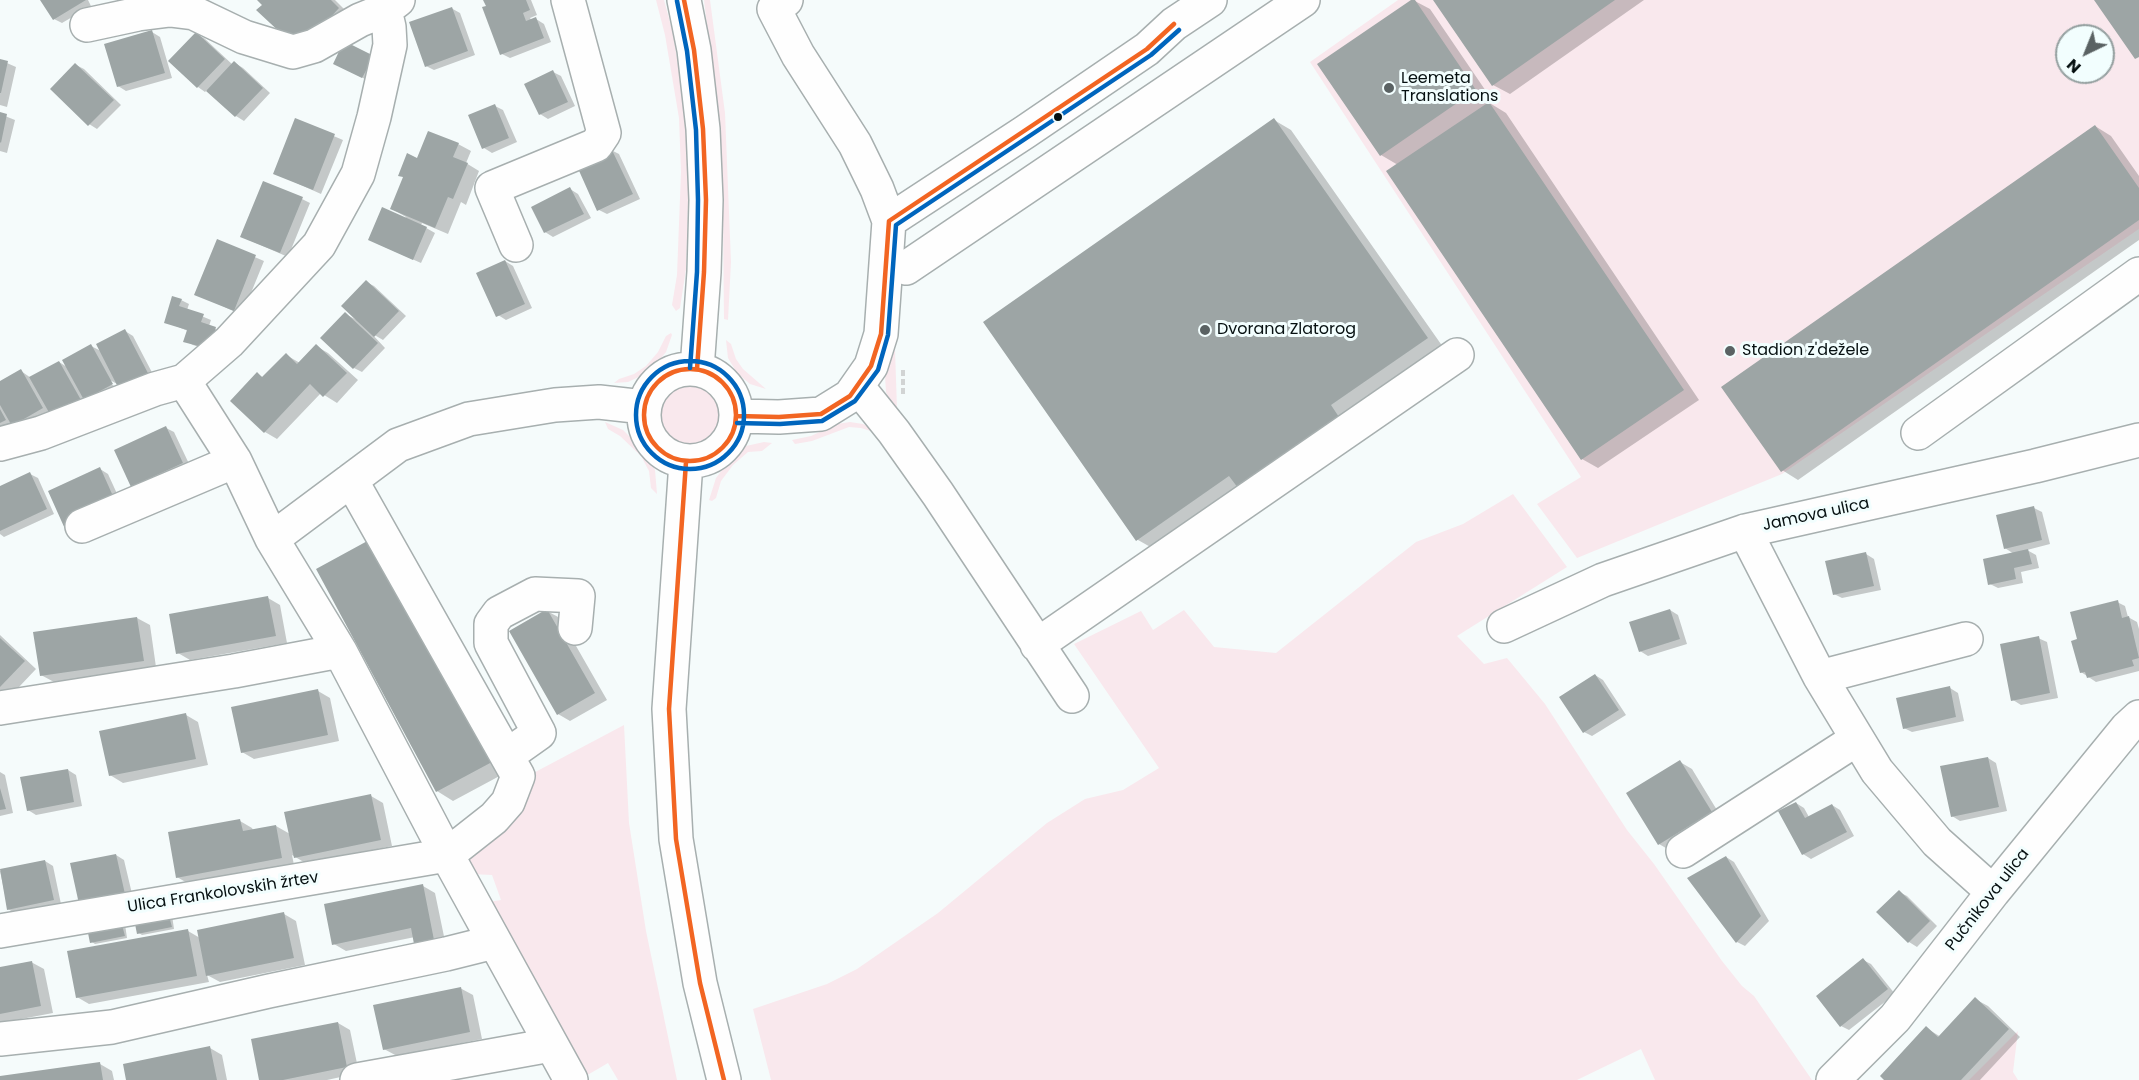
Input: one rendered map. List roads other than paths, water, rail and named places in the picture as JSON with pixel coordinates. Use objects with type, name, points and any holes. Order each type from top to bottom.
[{"type":"street","points":[[516,245],[492,188],[597,145],[604,133],[568,0]]},
{"type":"street","points":[[684,0],[694,50],[703,129],[706,201],[703,294],[697,369]]},
{"type":"street","points":[[737,416],[779,417],[821,414],[850,396],[871,366],[881,334],[889,221],[855,144],[798,55],[774,9],[786,0]]},
{"type":"street","points":[[889,221],[1147,49],[1174,24],[1210,0]]},
{"type":"street","points":[[906,268],[1303,0]]},
{"type":"street","points":[[0,444],[41,433],[155,388],[184,381],[230,342],[319,245],[358,174],[374,117],[390,45],[385,3],[360,21],[314,46],[293,51],[244,37],[194,13],[170,10],[87,25]]},
{"type":"street","points":[[1918,433],[2139,274]]},
{"type":"street","points":[[1038,645],[1457,355]]},
{"type":"street","points":[[682,369],[697,369],[721,380],[730,390],[737,416],[734,431],[727,444],[716,454],[701,460],[686,462],[671,458],[658,449],[649,437],[644,422],[644,407],[649,393],[657,382],[682,369]]},
{"type":"street","points":[[184,381],[235,461],[272,539],[340,651],[447,855],[571,1080]]},
{"type":"street","points":[[857,386],[894,432],[938,494],[1072,696]]},
{"type":"street","points":[[272,539],[398,445],[469,419],[555,405],[599,402],[644,407]]},
{"type":"street","name":"Jamova ulica","points":[[1504,626],[1603,580],[1745,531],[2036,466],[2139,440]]},
{"type":"street","points":[[82,526],[235,461]]},
{"type":"street","points":[[686,462],[669,709],[676,827],[700,983],[724,1080]]},
{"type":"street","points":[[351,480],[513,765]]},
{"type":"street","points":[[1745,531],[1820,677],[1877,771],[1937,842],[1993,892]]},
{"type":"street","points":[[447,855],[494,818],[508,802],[513,765],[539,733],[491,643],[491,624],[499,613],[535,594],[578,596],[575,628]]},
{"type":"street","points":[[1820,677],[1966,639]]},
{"type":"street","points":[[0,708],[340,651]]},
{"type":"street","name":"Pučnikova ulica","points":[[1833,1080],[1896,1018],[1993,892],[2127,728],[2139,717]]},
{"type":"street","points":[[1683,851],[1857,739]]},
{"type":"street","name":"Ulica Frankolovskih žrtev","points":[[0,931],[447,855]]},
{"type":"street","points":[[0,1039],[112,1027],[494,942]]},
{"type":"street","points":[[357,1080],[551,1044]]},
{"type":"place","name":"Leemeta Translations","points":[[1389,88]]},
{"type":"place","name":"Dvorana Zlatorog","points":[[1205,330]]},
{"type":"place","name":"Stadion z'dežele","points":[[1730,351]]}]
